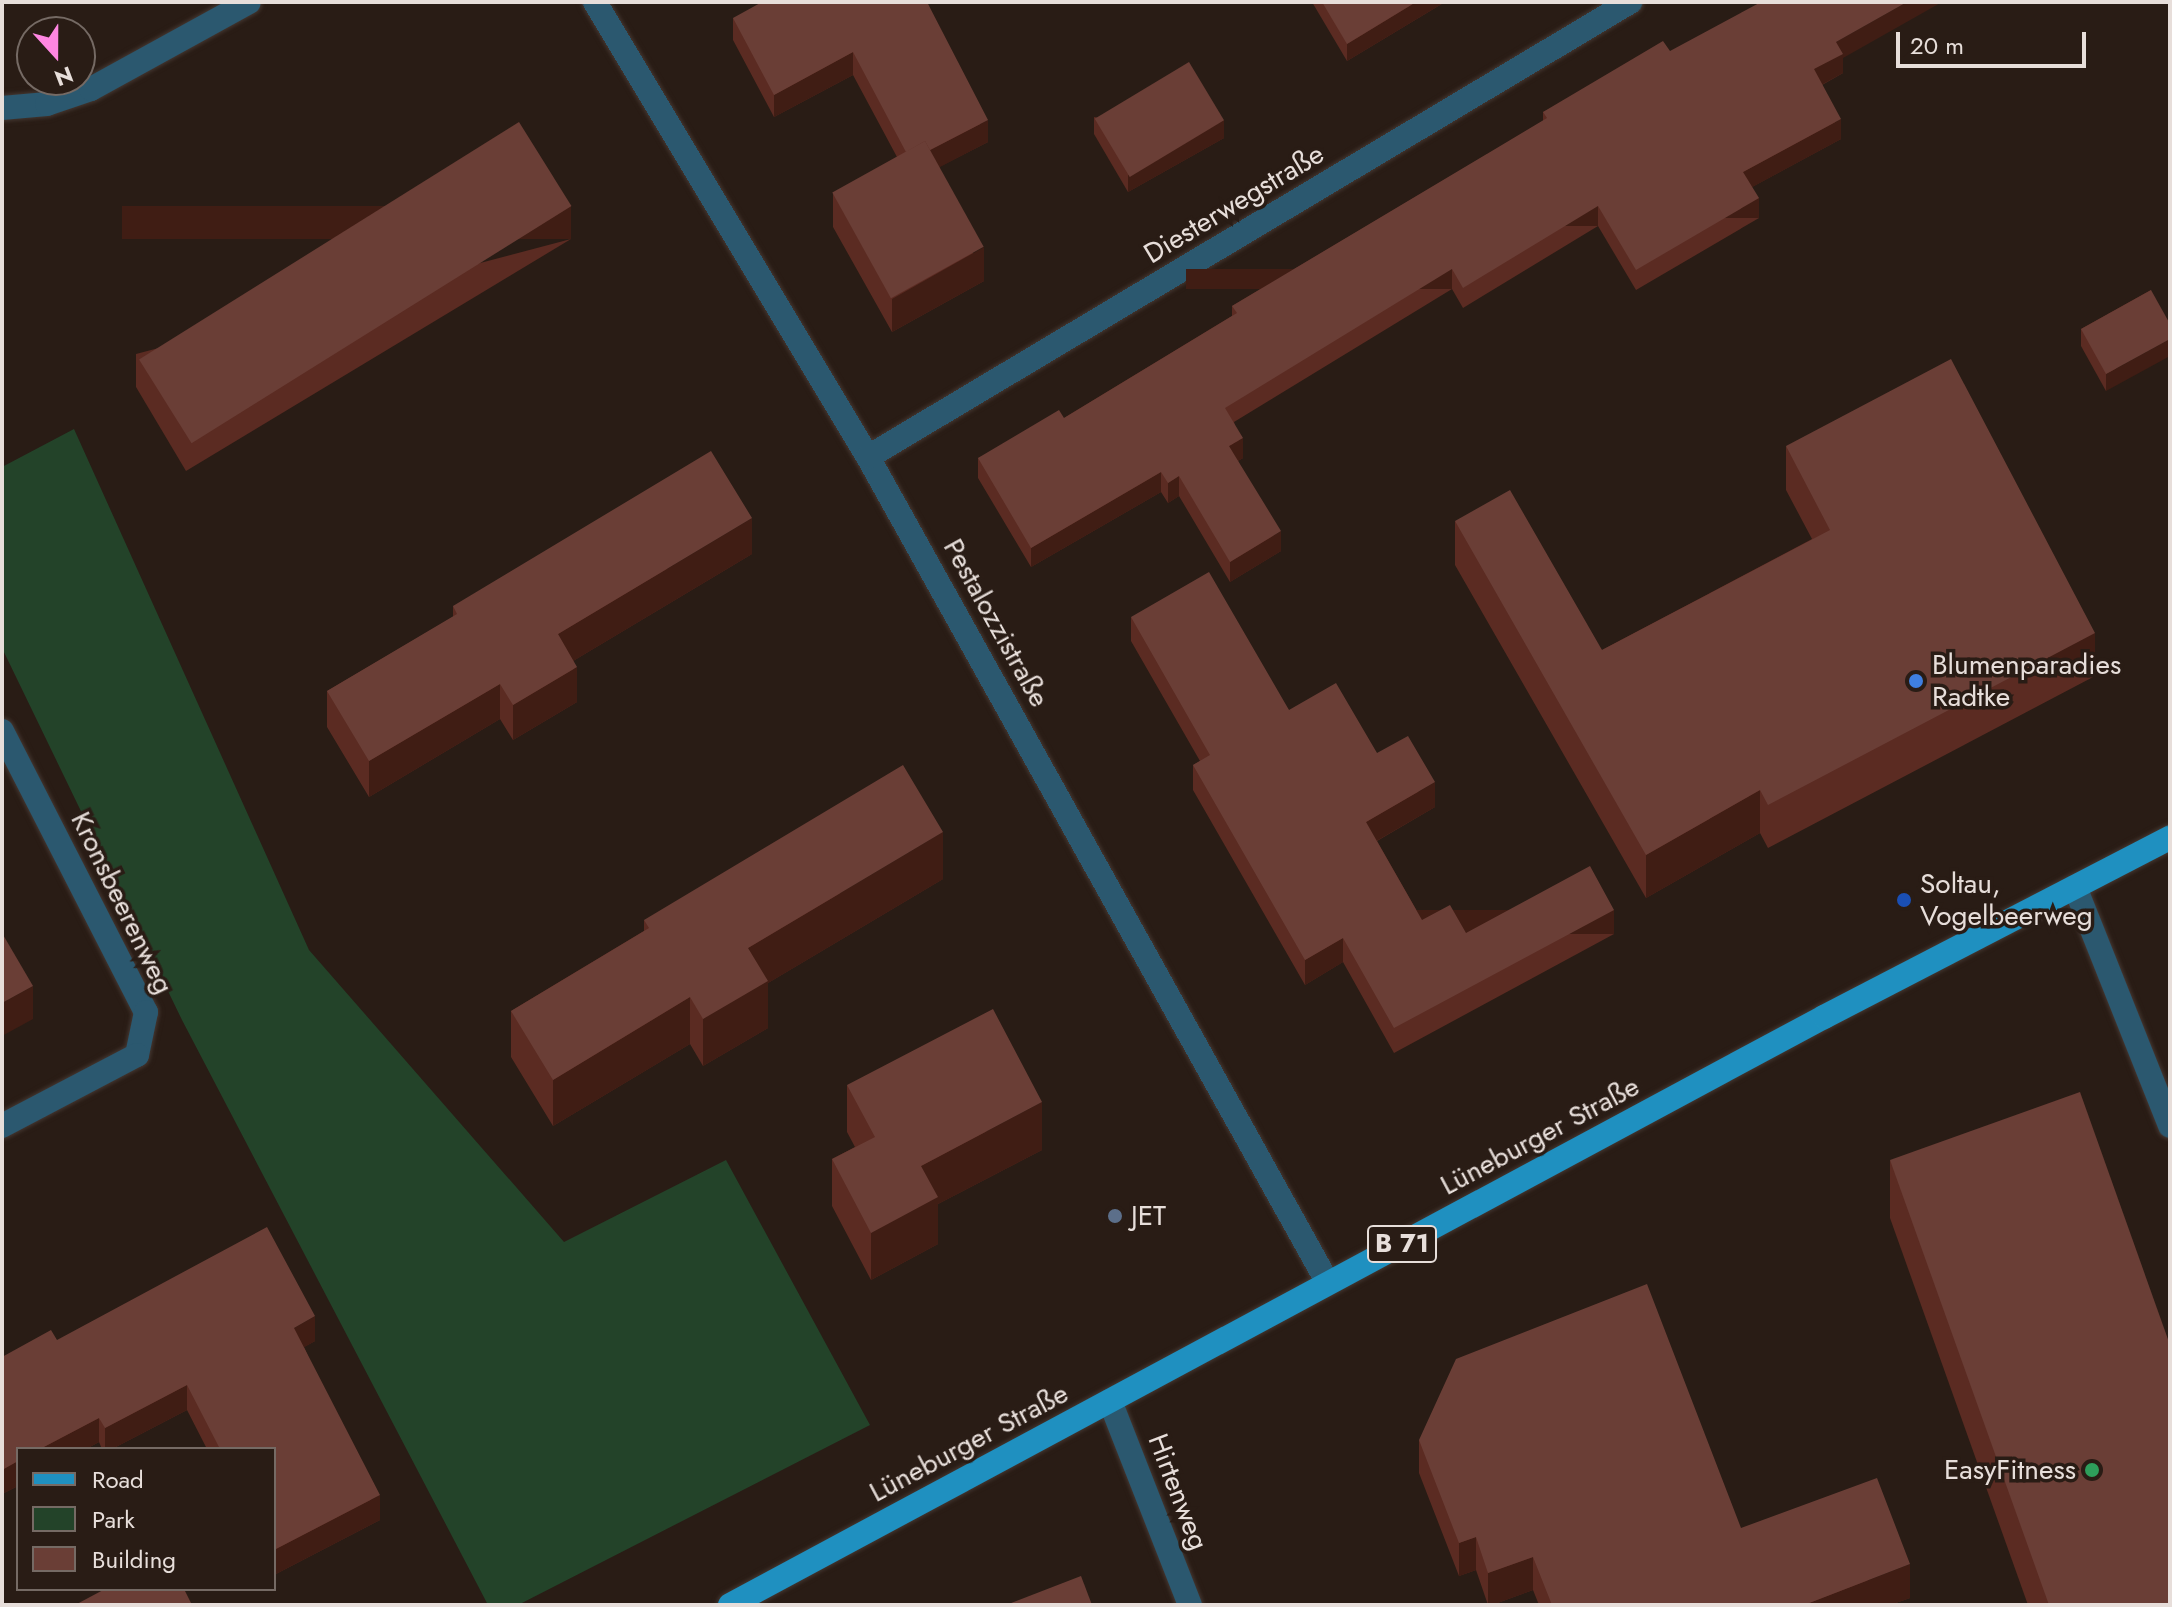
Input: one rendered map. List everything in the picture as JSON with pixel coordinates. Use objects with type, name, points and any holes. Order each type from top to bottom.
[{"type":"main road","name":"Lüneburger Straße","points":[[730,1605],[1328,1283],[2170,838]]},
{"type":"street","points":[[2,108],[47,104],[91,89],[249,2]]},
{"type":"street","name":"Pestalozzistraße","points":[[595,2],[868,457],[1328,1283]]},
{"type":"street","name":"Diesterwegstraße","points":[[868,457],[1630,2]]},
{"type":"street","name":"Kronsbeerenweg","points":[[2,731],[146,1012],[137,1055],[2,1126]]},
{"type":"street","points":[[2075,887],[2170,1126]]},
{"type":"street","name":"Hirtenweg","points":[[1110,1401],[1190,1605]]},
{"type":"green space","points":[[74,429],[309,950],[564,1242],[726,1160],[870,1425],[518,1605],[488,1605],[182,1020],[2,648],[2,467]]},
{"type":"building","points":[[762,2],[927,2],[988,120],[930,150],[925,141],[906,152],[853,52],[774,95],[733,18]]},
{"type":"building","points":[[1322,2],[1416,2],[1347,44]]},
{"type":"building","points":[[1761,2],[1907,2],[1836,42],[1843,54],[1814,69],[1841,119],[1743,172],[1759,198],[1636,270],[1598,206],[1463,288],[1452,269],[1225,408],[1243,438],[1229,446],[1281,531],[1230,562],[1179,476],[1168,483],[1161,472],[1031,548],[978,458],[1059,410],[1064,418],[1237,313],[1232,306],[1547,118],[1543,112],[1663,41],[1670,51]]},
{"type":"building","points":[[1189,62],[1224,120],[1130,177],[1095,119]]},
{"type":"building","points":[[519,122],[571,206],[192,443],[139,359]]},
{"type":"building","points":[[925,141],[984,247],[891,298],[832,192]]},
{"type":"building","points":[[2151,290],[2170,324],[2170,339],[2106,374],[2081,329]]},
{"type":"building","points":[[1951,359],[2095,633],[1768,805],[1760,790],[1646,855],[1455,521],[1510,490],[1602,650],[1830,530],[1786,446]]},
{"type":"building","points":[[711,451],[752,518],[558,634],[577,667],[513,705],[500,684],[369,761],[327,691],[457,614],[453,606]]},
{"type":"building","points":[[1209,572],[1289,710],[1336,683],[1377,753],[1408,736],[1435,782],[1366,822],[1422,920],[1450,905],[1466,933],[1590,866],[1614,910],[1394,1028],[1343,938],[1305,960],[1193,765],[1210,755],[1131,617]]},
{"type":"building","points":[[903,765],[943,832],[748,948],[768,981],[703,1019],[690,997],[553,1080],[511,1011],[649,928],[644,920]]},
{"type":"building","points":[[2,933],[33,986],[2,1003]]},
{"type":"building","points":[[993,1009],[1042,1102],[921,1166],[938,1197],[871,1233],[832,1159],[875,1137],[847,1085]]},
{"type":"building","points":[[2080,1092],[2170,1345],[2170,1605],[2049,1605],[1890,1160]]},
{"type":"building","points":[[267,1227],[315,1316],[294,1328],[380,1495],[276,1549],[276,1447],[219,1447],[187,1385],[105,1428],[99,1418],[44,1447],[16,1447],[16,1462],[2,1470],[2,1357],[51,1330],[57,1340]]},
{"type":"building","points":[[1647,1284],[1741,1528],[1877,1478],[1910,1564],[1804,1605],[1552,1605],[1533,1557],[1488,1573],[1476,1537],[1459,1543],[1419,1440],[1456,1359]]},
{"type":"building","points":[[1081,1576],[1092,1605],[1006,1605]]},
{"type":"building","points":[[101,1591],[185,1591],[192,1605],[75,1605]]},
{"type":"place","name":"Blumenparadies Radtke","points":[[1916,681]]},
{"type":"place","name":"Soltau, Vogelbeerweg","points":[[1904,900]]},
{"type":"place","name":"JET","points":[[1115,1216]]},
{"type":"place","name":"EasyFitness","points":[[2092,1470]]}]
